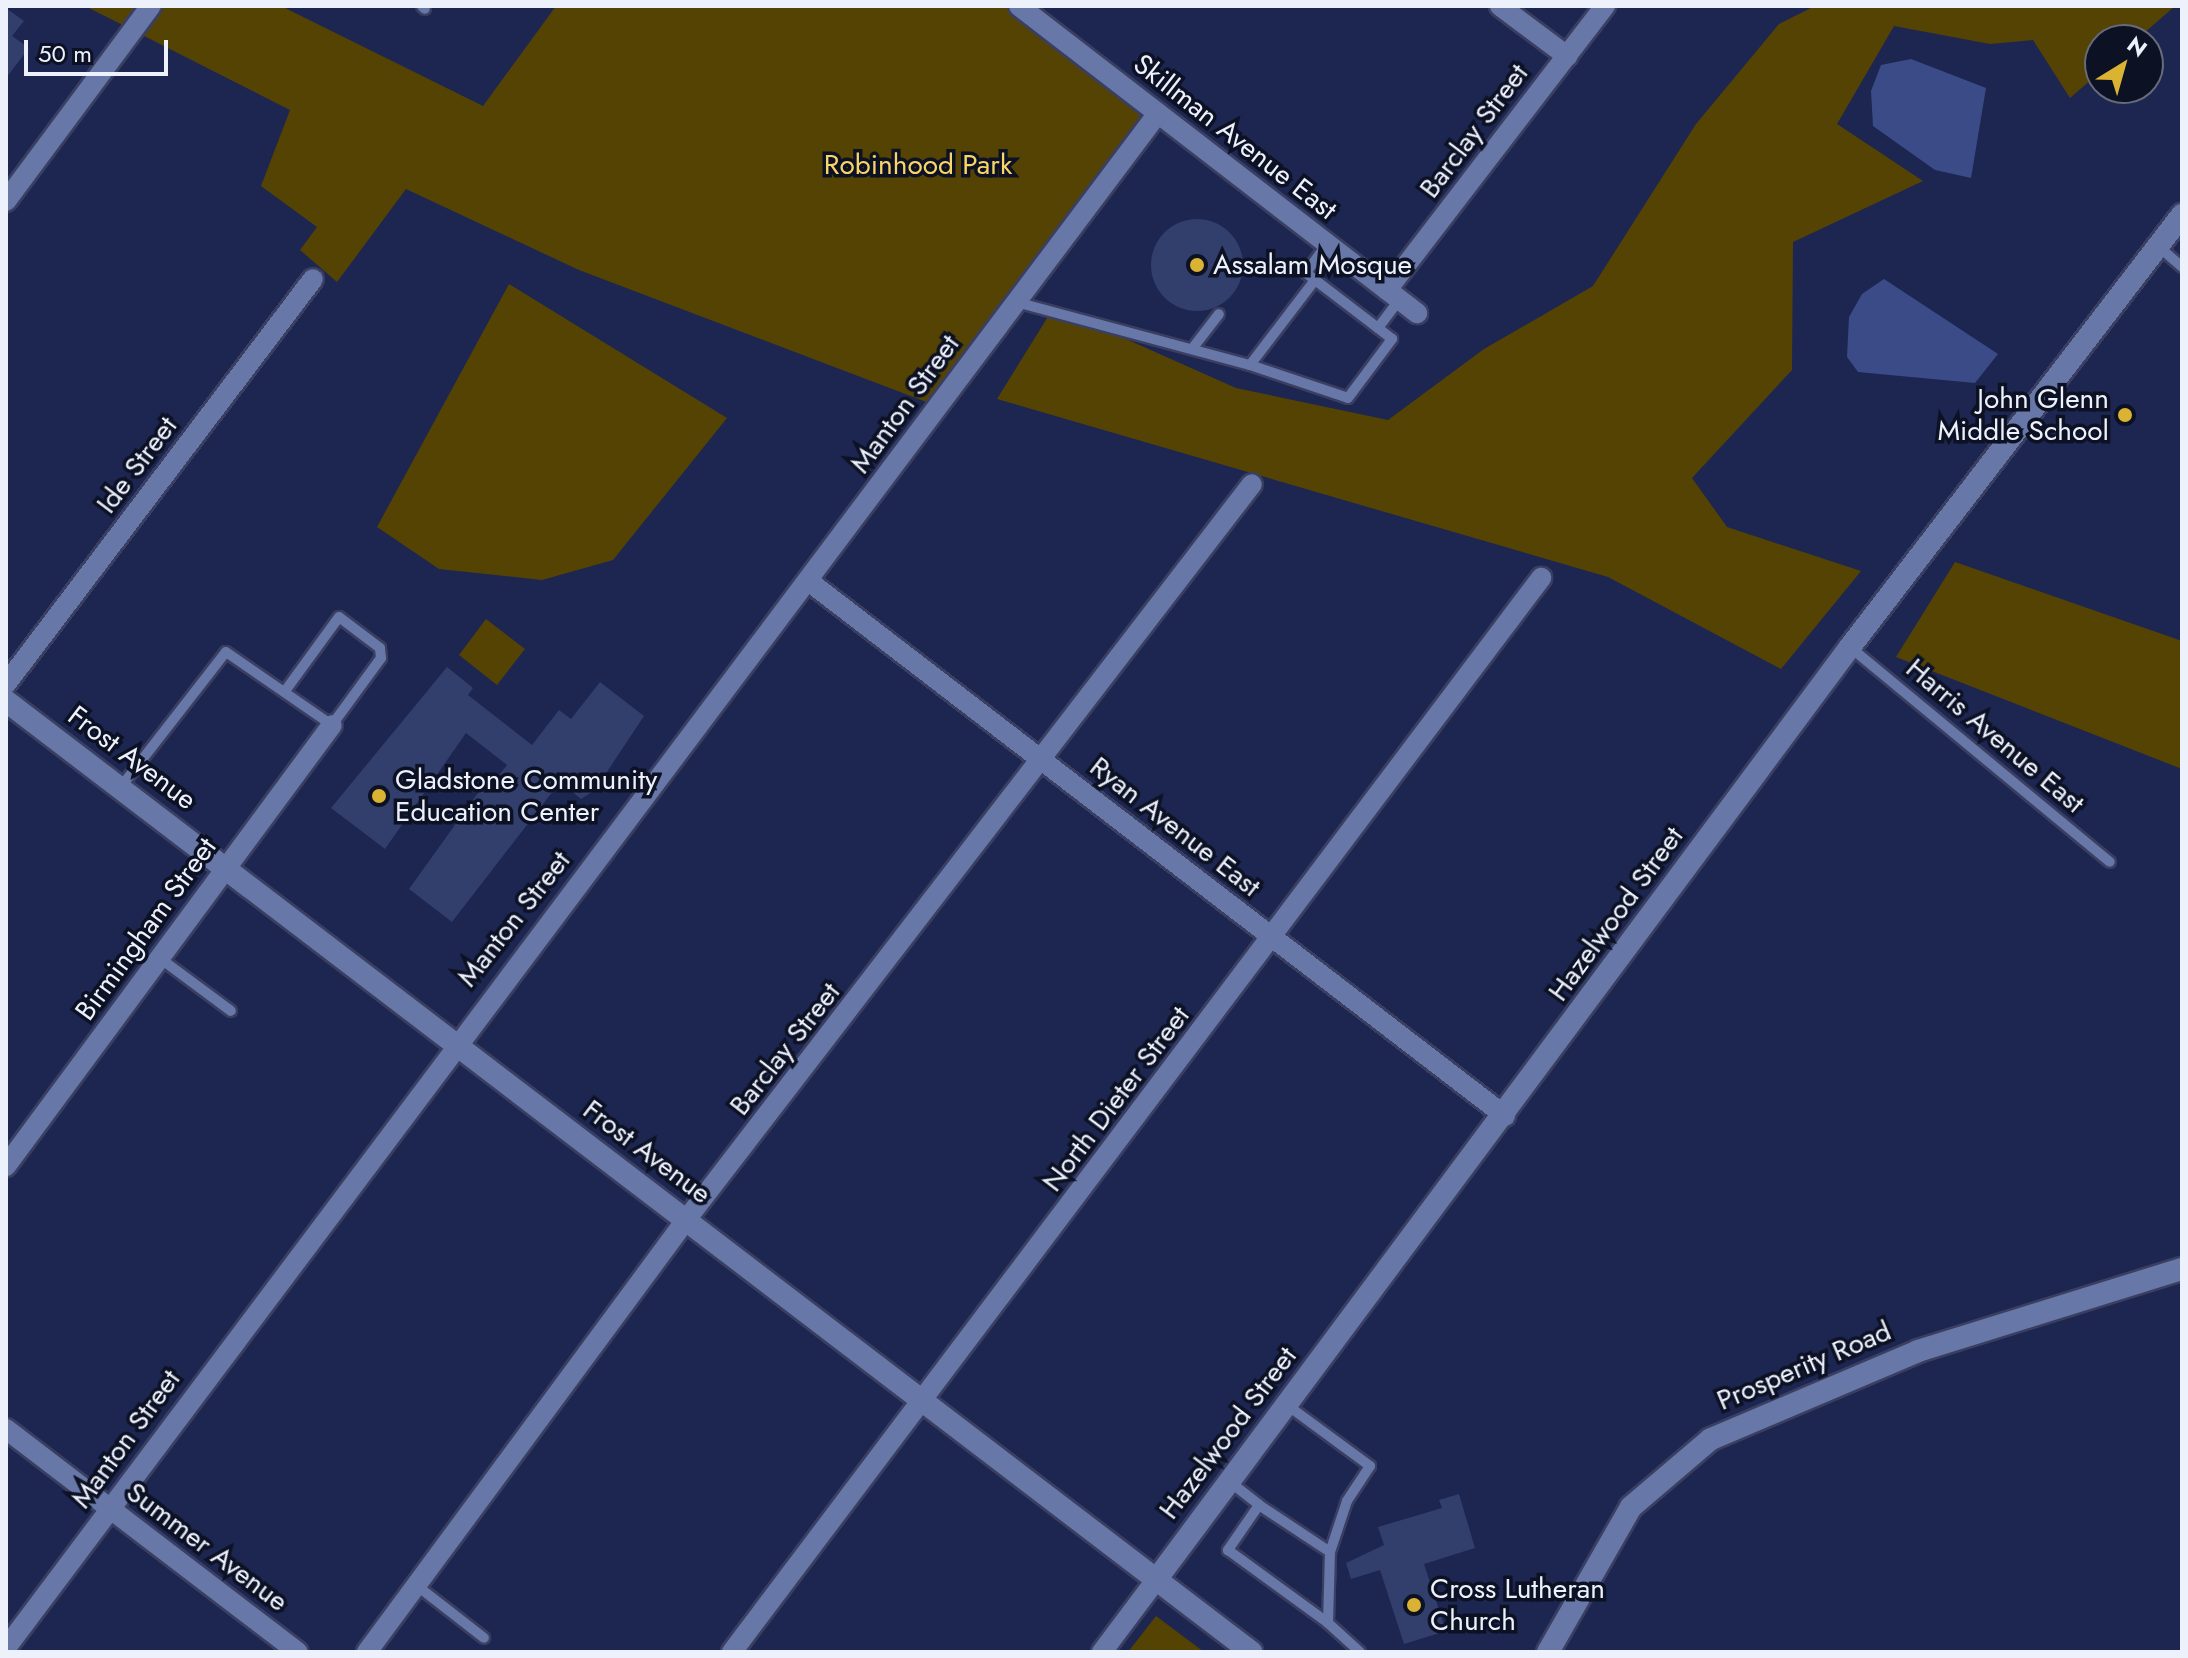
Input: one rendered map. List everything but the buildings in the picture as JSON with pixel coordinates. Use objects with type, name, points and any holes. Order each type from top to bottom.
[{"type":"street","points":[[6,201],[151,6]]},
{"type":"street","name":"Skillman Avenue East","points":[[1019,6],[1417,313]]},
{"type":"street","points":[[1500,6],[1567,56]]},
{"type":"street","name":"Barclay Street","points":[[1394,295],[1605,6]]},
{"type":"street","name":"Manton Street","points":[[6,1648],[454,1043],[811,583],[1015,301],[1158,113]]},
{"type":"street","name":"Hazelwood Street","points":[[1102,1652],[1505,1116],[1850,647],[2182,215]]},
{"type":"street","name":"Ide Street","points":[[6,684],[313,279]]},
{"type":"street","name":"Barclay Street","points":[[367,1652],[686,1220],[1044,761],[1252,484]]},
{"type":"street","name":"North Dieter Street","points":[[732,1652],[1274,938],[1541,578]]},
{"type":"street","name":"Ryan Avenue East","points":[[811,583],[1505,1116]]},
{"type":"street","name":"Frost Avenue","points":[[6,701],[226,866],[1251,1652]]},
{"type":"street","name":"Birmingham Street","points":[[6,1166],[332,725]]},
{"type":"street","name":"Prosperity Road","points":[[1548,1652],[1631,1507],[1711,1439],[1918,1351],[2182,1269]]},
{"type":"street","name":"Summer Avenue","points":[[6,1429],[298,1652]]},
{"type":"lane","points":[[1015,301],[1250,365],[1348,398],[1392,339],[1306,273],[1327,244]]},
{"type":"lane","points":[[2158,246],[2182,267]]},
{"type":"lane","points":[[1250,365],[1315,280]]},
{"type":"lane","points":[[1378,328],[1394,295]]},
{"type":"lane","points":[[1192,349],[1219,314]]},
{"type":"lane","points":[[120,788],[223,654],[233,653],[285,691],[332,725],[381,658],[380,648],[339,617],[285,691]]},
{"type":"lane","name":"Harris Avenue East","points":[[1850,647],[2110,862]]},
{"type":"lane","points":[[161,959],[231,1011]]},
{"type":"lane","points":[[1287,1405],[1370,1466],[1347,1501],[1330,1552],[1328,1623]]},
{"type":"lane","points":[[1230,1482],[1330,1552]]},
{"type":"lane","points":[[1259,1505],[1228,1550],[1328,1623],[1360,1652]]},
{"type":"lane","points":[[416,1585],[484,1638]]},
{"type":"green space","name":"Robinhood Park","points":[[85,6],[281,6],[483,106],[556,6],[1017,6],[1158,113],[937,406],[579,270],[406,189],[337,282],[300,250],[317,227],[261,186],[290,110]]},
{"type":"green space","points":[[1815,6],[2175,6],[2154,24],[2084,24],[2084,86],[2070,98],[2033,40],[1990,44],[1894,26],[1837,124],[1923,181],[1793,242],[1792,370],[1692,478],[1727,527],[1861,571],[1781,669],[1608,577],[997,399],[1054,307],[1236,388],[1388,420],[1484,349],[1593,286],[1696,124],[1779,24]]},
{"type":"green space","points":[[509,284],[727,418],[613,560],[542,580],[439,569],[377,527]]},
{"type":"green space","points":[[1955,562],[2182,641],[2182,769],[1896,657]]},
{"type":"green space","points":[[486,619],[525,649],[497,685],[459,655]]},
{"type":"green space","points":[[1156,1616],[1204,1652],[1128,1652]]},
{"type":"water","points":[[1911,59],[1986,88],[1971,178],[1935,170],[1873,126],[1871,91],[1881,65]]},
{"type":"water","points":[[1884,279],[1998,354],[1975,383],[1858,372],[1847,357],[1849,317],[1862,294]]},
{"type":"place","name":"Assalam Mosque","points":[[1197,265]]},
{"type":"place","name":"John Glenn Middle School","points":[[2125,415]]},
{"type":"place","name":"Gladstone Community Education Center","points":[[379,796]]},
{"type":"place","name":"Cross Lutheran Church","points":[[1414,1605]]}]
